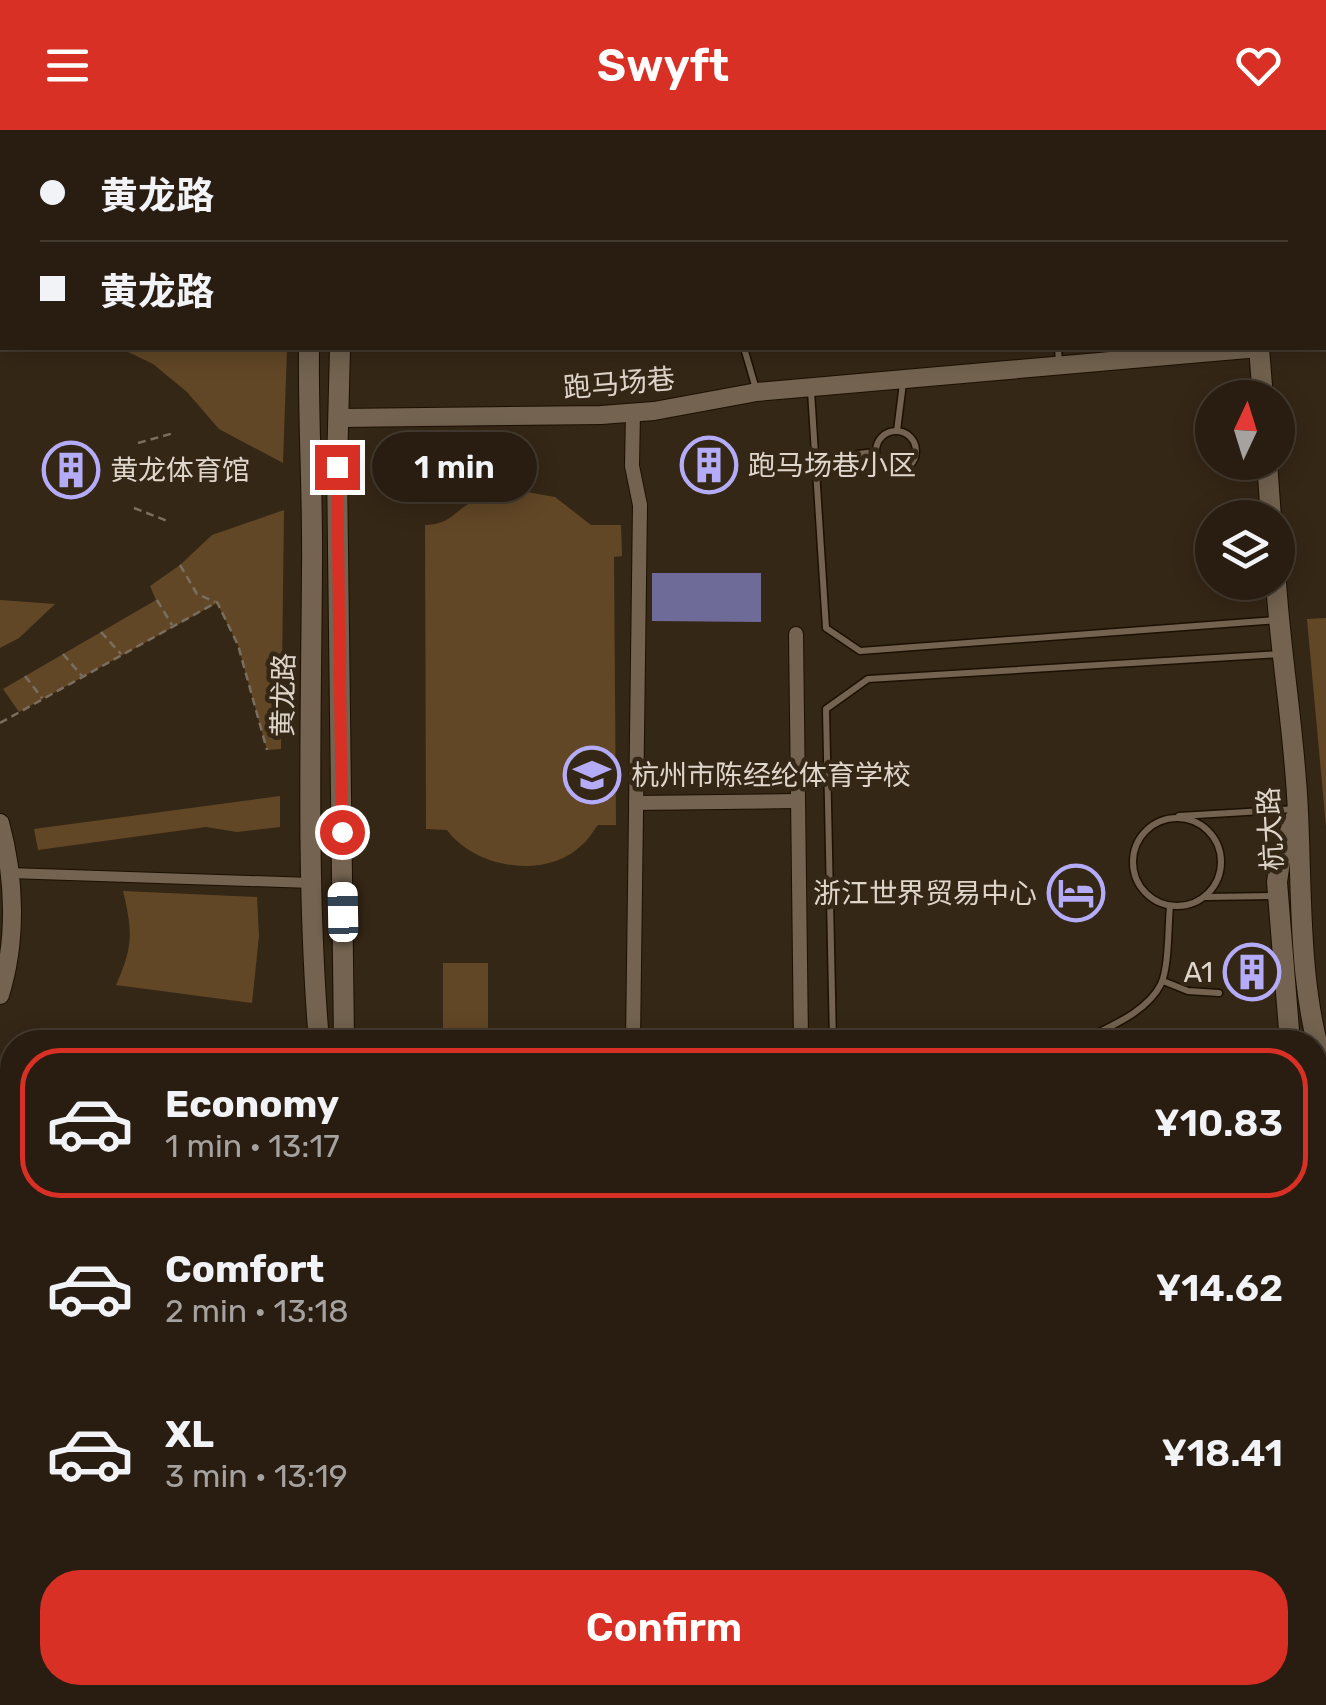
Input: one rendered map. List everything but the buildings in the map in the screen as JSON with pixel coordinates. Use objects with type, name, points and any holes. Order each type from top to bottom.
[{"type":"main road","name":"黄龙路","points":[[309,350],[313,470],[310,806],[318,1030]]},
{"type":"main road","points":[[321,350],[320,414],[337,467]]},
{"type":"main road","name":"黄龙路","points":[[340,350],[337,467],[344,1030]]},
{"type":"main road","points":[[1259,350],[1262,380]]},
{"type":"main road","name":"杭大路","points":[[1277,600],[1315,1030]]},
{"type":"main road","points":[[310,806],[317,816],[326,819],[335,815],[341,804]]},
{"type":"main road","points":[[1289,1030],[1277,896],[1280,861],[1298,809]]},
{"type":"street","name":"跑马场巷","points":[[340,418],[633,412],[757,392],[904,381],[1059,356],[1209,350]]},
{"type":"street","points":[[633,412],[632,466],[640,505],[633,1030]]},
{"type":"street","points":[[796,634],[801,1030]]},
{"type":"street","points":[[636,803],[796,802]]},
{"type":"street","points":[[0,823],[12,920],[0,994]]},
{"type":"street","points":[[9,873],[312,883]]},
{"type":"lane","points":[[745,350],[757,392]]},
{"type":"lane","points":[[897,431],[904,381]]},
{"type":"lane","points":[[811,388],[826,628],[860,652],[1278,620]]},
{"type":"lane","points":[[897,431],[914,442],[916,454],[910,466],[898,471],[886,469],[875,452],[884,434],[897,431]]},
{"type":"lane","points":[[814,459],[875,452]]},
{"type":"lane","points":[[833,1030],[826,708],[868,679],[1282,654]]},
{"type":"lane","points":[[1277,896],[1205,897],[1185,906],[1170,906],[1140,889],[1131,858],[1138,838],[1154,822],[1178,816],[1298,809]]},
{"type":"lane","points":[[1178,816],[1209,830],[1221,851],[1218,880],[1205,897]]},
{"type":"lane","points":[[1102,1030],[1150,1000],[1163,982],[1170,906]]},
{"type":"lane","points":[[1163,982],[1188,991],[1218,993]]},
{"type":"path","points":[[138,443],[174,433]]},
{"type":"path","points":[[141,476],[178,481]]},
{"type":"path","points":[[134,508],[170,522]]},
{"type":"path","points":[[180,565],[198,594],[217,602],[238,645],[267,750]]},
{"type":"path","points":[[156,600],[172,627]]},
{"type":"path","points":[[0,722],[217,602]]},
{"type":"path","points":[[101,632],[122,655]]},
{"type":"path","points":[[63,654],[82,677]]},
{"type":"path","points":[[25,676],[43,699]]},
{"type":"path","points":[[1252,962],[1253,996]]},
{"type":"shaded area","points":[[124,350],[287,350],[283,463],[219,429],[187,392],[153,364]]},
{"type":"shaded area","points":[[510,489],[555,497],[591,525],[621,525],[622,556],[614,557],[616,825],[598,825],[568,856],[531,866],[493,861],[459,843],[447,830],[426,829],[425,525],[445,521],[475,500]]},
{"type":"shaded area","points":[[284,510],[281,749],[267,750],[238,645],[217,603],[19,712],[3,689],[156,600],[150,586],[212,535]]},
{"type":"shaded area","points":[[652,573],[761,573],[761,622],[652,621]]},
{"type":"shaded area","points":[[0,600],[55,604],[19,638],[0,648]]},
{"type":"shaded area","points":[[1326,618],[1326,827],[1307,619]]},
{"type":"shaded area","points":[[280,796],[280,827],[237,832],[206,827],[38,850],[34,829]]},
{"type":"shaded area","points":[[123,891],[257,897],[259,936],[252,1003],[116,985],[130,939]]},
{"type":"shaded area","points":[[443,963],[488,963],[488,1030],[443,1030]]},
{"type":"place","name":"跑马场巷小区","points":[[709,465]]},
{"type":"place","name":"黄龙体育馆","points":[[71,470]]},
{"type":"place","name":"杭州市陈经纶体育学校","points":[[592,775]]},
{"type":"place","name":"浙江世界贸易中心","points":[[1076,893]]},
{"type":"place","name":"A1","points":[[1252,972]]},
{"type":"route","points":[[337,467],[342,832]]}]
